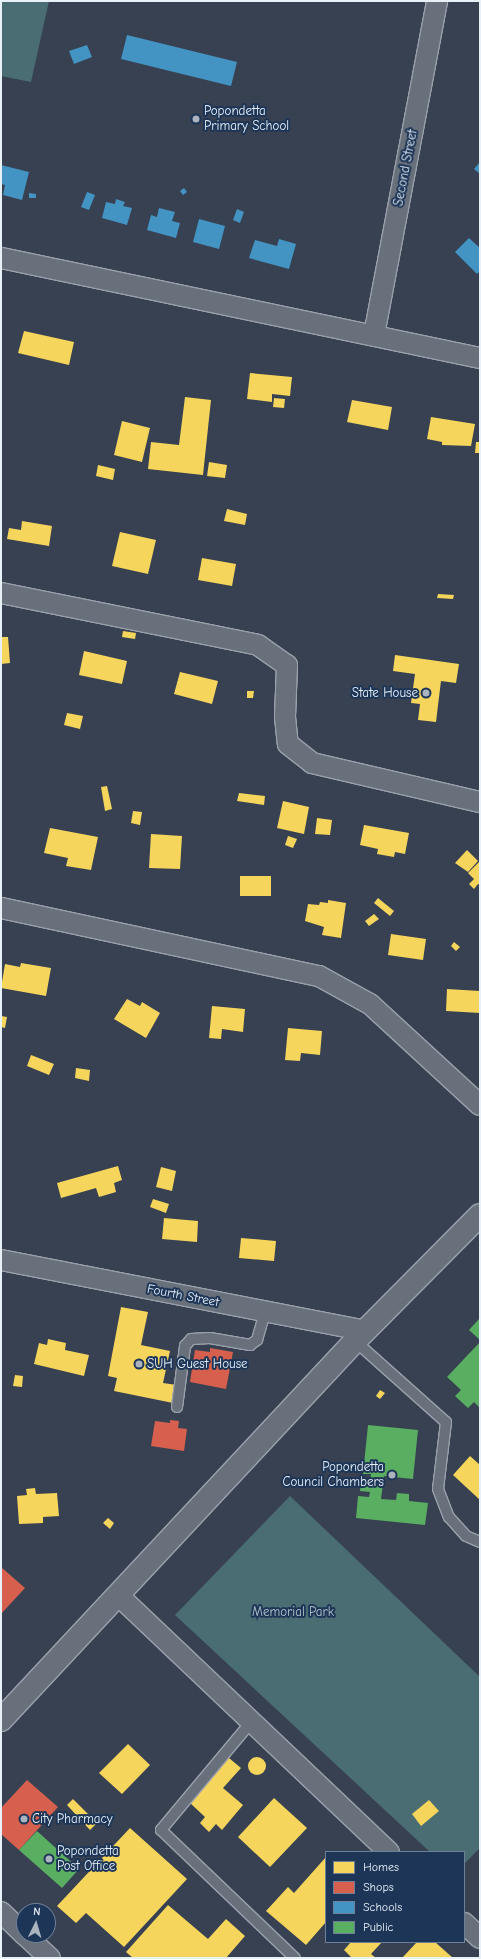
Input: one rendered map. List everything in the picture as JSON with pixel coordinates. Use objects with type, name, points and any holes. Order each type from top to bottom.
[{"type":"main road","points":[[1,1720],[119,1596],[360,1336],[480,1215]]},
{"type":"street","name":"Second Street","points":[[374,335],[437,1]]},
{"type":"street","points":[[1,258],[480,358]]},
{"type":"street","points":[[1,593],[258,645],[287,665],[285,717],[288,744],[312,763],[480,802]]},
{"type":"street","points":[[1,908],[319,976],[370,1004],[480,1105]]},
{"type":"street","name":"Fourth Street","points":[[1,1260],[265,1312],[360,1336]]},
{"type":"street","points":[[119,1596],[389,1851]]},
{"type":"street","points":[[1,1912],[16,1926]]},
{"type":"street","points":[[465,1923],[480,1938]]},
{"type":"street","points":[[34,1943],[50,1958]]},
{"type":"lane","points":[[177,1407],[185,1346],[191,1339],[210,1338],[250,1345],[257,1340],[265,1312]]},
{"type":"lane","points":[[360,1336],[446,1422],[438,1489],[449,1517],[466,1536],[480,1542]]},
{"type":"lane","points":[[252,1722],[161,1830],[296,1958]]},
{"type":"green space","points":[[1,1],[49,1],[31,82],[1,76]]},
{"type":"green space","name":"Memorial Park","points":[[290,1496],[480,1677],[480,1848],[465,1863],[465,1851],[429,1851],[175,1615]]},
{"type":"building: Homes","points":[[24,331],[74,342],[69,365],[18,353]]},
{"type":"building: Homes","points":[[250,373],[292,377],[290,396],[272,394],[272,402],[247,399]]},
{"type":"building: Homes","points":[[185,397],[211,400],[203,475],[148,469],[151,442],[179,445]]},
{"type":"building: Homes","points":[[274,398],[285,399],[284,408],[273,407]]},
{"type":"building: Homes","points":[[352,400],[392,407],[388,430],[347,422]]},
{"type":"building: Homes","points":[[431,417],[475,424],[471,446],[442,445],[442,442],[427,439]]},
{"type":"building: Homes","points":[[122,421],[150,428],[142,462],[114,455]]},
{"type":"building: Homes","points":[[476,442],[480,442],[480,453],[475,453]]},
{"type":"building: Homes","points":[[209,462],[227,465],[225,478],[207,476]]},
{"type":"building: Homes","points":[[98,465],[115,469],[113,480],[96,476]]},
{"type":"building: Homes","points":[[227,509],[247,514],[245,525],[224,521]]},
{"type":"building: Homes","points":[[22,521],[52,526],[49,546],[7,539],[9,528],[21,530]]},
{"type":"building: Homes","points":[[120,532],[156,540],[148,574],[112,566]]},
{"type":"building: Homes","points":[[202,558],[236,564],[232,586],[198,580]]},
{"type":"building: Homes","points":[[438,594],[454,595],[453,599],[437,598]]},
{"type":"building: Homes","points":[[123,631],[136,633],[135,639],[122,637]]},
{"type":"building: Homes","points":[[1,637],[8,637],[10,663],[1,664]]},
{"type":"building: Homes","points":[[84,651],[127,661],[122,684],[79,675]]},
{"type":"building: Homes","name":"State House","points":[[395,655],[459,664],[456,683],[441,681],[436,722],[418,720],[420,704],[411,703],[415,674],[393,671]]},
{"type":"building: Homes","points":[[180,672],[218,681],[212,704],[174,694]]},
{"type":"building: Homes","points":[[247,691],[254,691],[253,698],[247,698]]},
{"type":"building: Homes","points":[[67,713],[83,716],[80,729],[64,725]]},
{"type":"building: Homes","points":[[107,786],[112,809],[105,811],[101,787]]},
{"type":"building: Homes","points":[[239,793],[265,796],[264,805],[237,801]]},
{"type":"building: Homes","points":[[283,801],[309,807],[304,834],[277,828]]},
{"type":"building: Homes","points":[[133,811],[142,812],[140,825],[131,823]]},
{"type":"building: Homes","points":[[317,818],[332,820],[330,835],[315,834]]},
{"type":"building: Homes","points":[[364,825],[409,833],[405,854],[395,852],[394,857],[377,854],[378,849],[360,845]]},
{"type":"building: Homes","points":[[50,828],[98,837],[91,870],[66,866],[68,858],[44,853]]},
{"type":"building: Homes","points":[[151,834],[182,836],[180,869],[149,868]]},
{"type":"building: Homes","points":[[288,836],[297,839],[293,848],[285,845]]},
{"type":"building: Homes","points":[[467,850],[478,861],[468,872],[455,863]]},
{"type":"building: Homes","points":[[480,861],[480,885],[478,884],[474,889],[469,884],[474,879],[468,873]]},
{"type":"building: Homes","points":[[240,876],[271,876],[271,896],[240,896]]},
{"type":"building: Homes","points":[[378,898],[394,911],[390,916],[374,903]]},
{"type":"building: Homes","points":[[328,900],[346,903],[341,938],[322,935],[324,927],[305,921],[308,904],[319,905],[320,902],[328,903]]},
{"type":"building: Homes","points":[[374,914],[379,919],[369,926],[365,921]]},
{"type":"building: Homes","points":[[391,934],[426,939],[423,960],[388,955]]},
{"type":"building: Homes","points":[[454,942],[460,947],[456,951],[451,946]]},
{"type":"building: Homes","points":[[21,963],[51,968],[46,996],[1,988],[5,964],[20,967]]},
{"type":"building: Homes","points":[[447,989],[480,991],[480,1013],[446,1011]]},
{"type":"building: Homes","points":[[127,999],[140,1006],[142,1002],[160,1013],[146,1038],[114,1019]]},
{"type":"building: Homes","points":[[212,1006],[245,1009],[243,1032],[222,1029],[221,1039],[209,1038]]},
{"type":"building: Homes","points":[[1,1016],[7,1017],[5,1028],[1,1027]]},
{"type":"building: Homes","points":[[288,1028],[322,1031],[320,1055],[301,1053],[300,1061],[285,1060]]},
{"type":"building: Homes","points":[[31,1055],[54,1064],[49,1075],[27,1066]]},
{"type":"building: Homes","points":[[76,1068],[90,1070],[89,1081],[75,1078]]},
{"type":"building: Homes","points":[[118,1166],[122,1180],[114,1183],[116,1192],[99,1197],[96,1188],[61,1198],[57,1183]]},
{"type":"building: Homes","points":[[161,1167],[176,1171],[172,1191],[156,1187]]},
{"type":"building: Homes","points":[[153,1199],[169,1204],[166,1213],[150,1207]]},
{"type":"building: Homes","points":[[164,1218],[198,1221],[197,1242],[162,1239]]},
{"type":"building: Homes","points":[[241,1238],[276,1241],[274,1261],[239,1258]]},
{"type":"building: Homes","name":"SUH Guest House","points":[[121,1307],[148,1312],[141,1345],[170,1351],[163,1383],[177,1385],[173,1403],[114,1391],[117,1378],[108,1376]]},
{"type":"building: Homes","points":[[48,1339],[66,1343],[65,1350],[89,1355],[84,1376],[34,1364],[39,1343],[47,1345]]},
{"type":"building: Homes","points":[[15,1375],[23,1376],[22,1387],[13,1386]]},
{"type":"building: Homes","points":[[380,1390],[385,1393],[380,1399],[376,1396]]},
{"type":"building: Homes","points":[[470,1456],[480,1465],[480,1500],[453,1475]]},
{"type":"building: Homes","points":[[35,1488],[36,1494],[57,1493],[59,1516],[43,1517],[43,1523],[19,1524],[17,1496],[27,1495],[26,1489]]},
{"type":"building: Homes","points":[[108,1518],[114,1523],[110,1529],[103,1523]]},
{"type":"building: Homes","points":[[128,1744],[150,1765],[122,1794],[99,1773]]},
{"type":"building: Homes","points":[[253,1757],[261,1757],[266,1762],[264,1773],[261,1775],[253,1775],[248,1770],[248,1762]]},
{"type":"building: Homes","points":[[229,1758],[241,1768],[223,1788],[243,1805],[222,1830],[216,1824],[209,1832],[200,1823],[205,1817],[189,1802]]},
{"type":"building: Homes","points":[[274,1798],[307,1828],[270,1867],[238,1837]]},
{"type":"building: Homes","points":[[73,1799],[97,1823],[90,1830],[67,1805]]},
{"type":"building: Homes","points":[[429,1800],[439,1811],[421,1826],[412,1814]]},
{"type":"building: Homes","points":[[130,1828],[187,1879],[124,1947],[86,1913],[76,1923],[57,1906]]},
{"type":"building: Homes","points":[[325,1858],[325,1923],[306,1945],[266,1911],[288,1887],[294,1893]]},
{"type":"building: Homes","points":[[168,1905],[208,1939],[226,1919],[245,1936],[226,1958],[133,1958],[126,1952]]},
{"type":"building: Homes","points":[[350,1943],[381,1943],[371,1954],[376,1958],[352,1958],[344,1950]]},
{"type":"building: Homes","points":[[416,1943],[436,1943],[453,1958],[402,1958]]},
{"type":"building: Shops","points":[[210,1348],[233,1352],[226,1389],[190,1382],[195,1350],[210,1352]]},
{"type":"building: Shops","points":[[170,1420],[179,1421],[178,1428],[187,1429],[184,1451],[151,1446],[155,1421],[170,1423]]},
{"type":"building: Shops","points":[[1,1567],[25,1588],[1,1614]]},
{"type":"building: Shops","name":"City Pharmacy","points":[[27,1780],[58,1807],[19,1850],[1,1834],[1,1808]]},
{"type":"building: Schools","points":[[127,35],[237,62],[231,86],[121,59]]},
{"type":"building: Schools","points":[[87,45],[92,57],[74,64],[69,51]]},
{"type":"building: Schools","points":[[480,162],[480,174],[474,169]]},
{"type":"building: Schools","points":[[1,165],[29,172],[22,200],[3,195],[5,185],[1,184]]},
{"type":"building: Schools","points":[[184,188],[187,192],[183,195],[180,191]]},
{"type":"building: Schools","points":[[87,192],[95,195],[89,210],[81,207]]},
{"type":"building: Schools","points":[[29,193],[36,194],[36,198],[29,198]]},
{"type":"building: Schools","points":[[116,199],[125,202],[123,206],[132,208],[127,225],[102,218],[106,202],[115,204]]},
{"type":"building: Schools","points":[[159,208],[175,212],[172,221],[180,223],[176,238],[147,230],[151,215],[157,217]]},
{"type":"building: Schools","points":[[237,209],[244,212],[240,223],[233,220]]},
{"type":"building: Schools","points":[[199,219],[225,226],[219,249],[193,242]]},
{"type":"building: Schools","points":[[469,238],[480,248],[480,271],[477,274],[455,252]]},
{"type":"building: Schools","points":[[279,239],[296,244],[289,269],[249,258],[255,240],[277,246]]},
{"type":"building: Public","points":[[480,1318],[480,1340],[469,1330]]},
{"type":"building: Public","points":[[480,1342],[480,1408],[474,1402],[468,1408],[455,1396],[461,1390],[447,1377]]},
{"type":"building: Public","name":"Popondetta Council Chambers","points":[[368,1425],[418,1430],[413,1479],[384,1476],[381,1499],[396,1500],[397,1493],[409,1494],[409,1501],[428,1503],[425,1525],[356,1518],[358,1496],[369,1497],[370,1492],[360,1491],[361,1481],[370,1482],[371,1474],[363,1474]]},
{"type":"building: Public","name":"Popondetta Post Office","points":[[37,1831],[79,1869],[62,1888],[19,1850]]},
{"type":"place","name":"Popondetta Primary School","points":[[196,119]]},
{"type":"place","name":"State House","points":[[426,693]]},
{"type":"place","name":"SUH Guest House","points":[[139,1364]]},
{"type":"place","name":"Popondetta Council Chambers","points":[[392,1475]]},
{"type":"place","name":"City Pharmacy","points":[[24,1819]]},
{"type":"place","name":"Popondetta Post Office","points":[[49,1859]]}]
